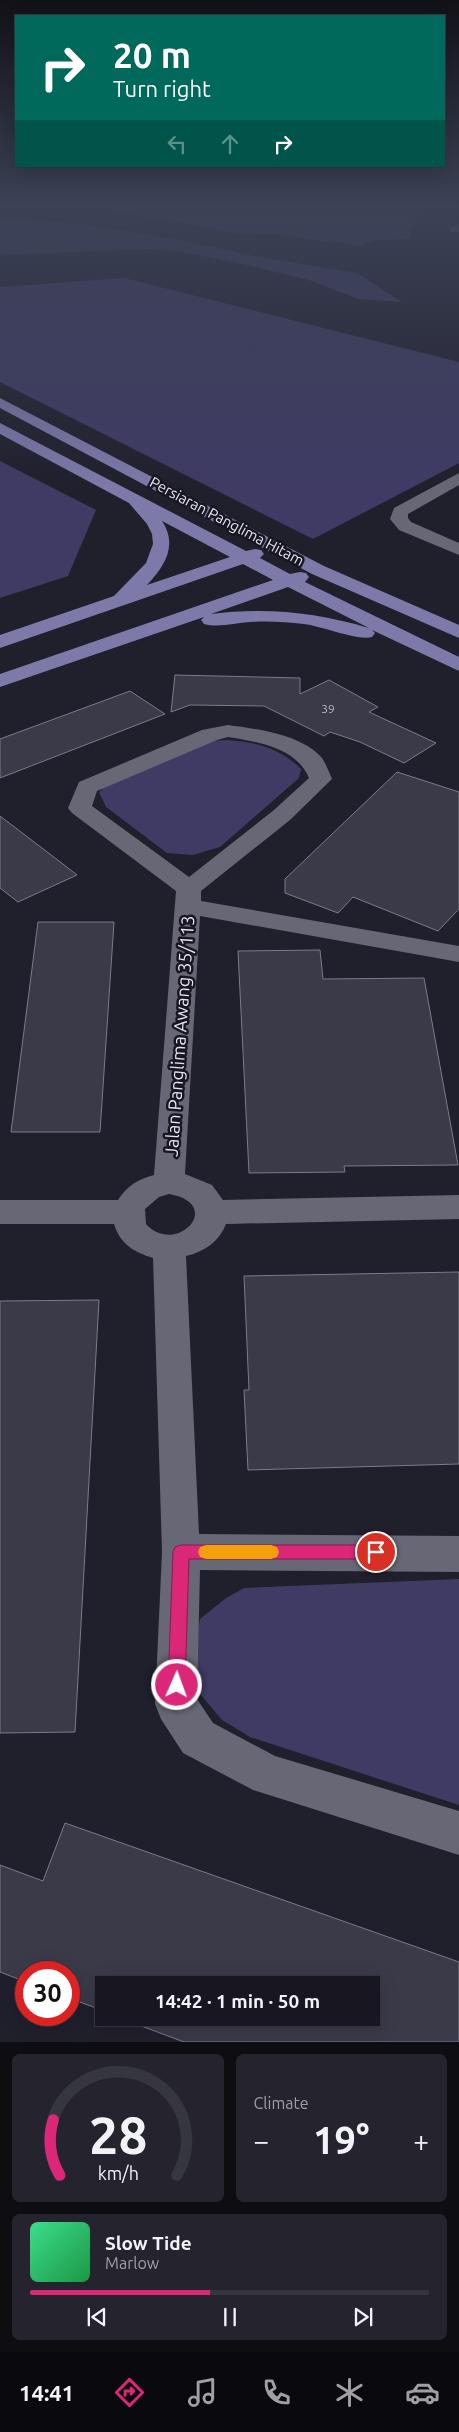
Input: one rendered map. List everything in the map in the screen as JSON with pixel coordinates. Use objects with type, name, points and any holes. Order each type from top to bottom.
[{"type":"main road","name":"Persiaran Panglima Hitam","points":[[0,402],[318,570],[459,632]]},
{"type":"main road","name":"Persiaran Panglima Hitam","points":[[0,428],[246,558],[453,662]]},
{"type":"main road","points":[[118,601],[146,576],[157,562],[162,546],[157,525],[133,498]]},
{"type":"main road","points":[[0,642],[276,548]]},
{"type":"main road","points":[[0,681],[318,570]]},
{"type":"main road","points":[[157,627],[241,616],[297,616],[342,625],[453,662]]},
{"type":"street","points":[[459,478],[410,504],[400,512],[399,519],[405,526],[459,550]]},
{"type":"street","points":[[188,898],[321,779],[314,762],[288,746],[256,735],[228,731],[210,734],[87,787],[80,808],[188,898],[459,954]]},
{"type":"street","name":"Jalan Panglima Awang 35/113","points":[[169,1183],[188,898]]},
{"type":"street","points":[[169,1183],[193,1187],[210,1202],[213,1212],[206,1232],[190,1243],[169,1247],[155,1245],[138,1236],[128,1223],[127,1212],[130,1203],[146,1189],[169,1183]]},
{"type":"street","points":[[213,1212],[459,1207]]},
{"type":"street","points":[[0,1212],[127,1212]]},
{"type":"street","points":[[169,1247],[181,1552],[176,1704],[198,1738],[268,1775],[459,1833]]},
{"type":"street","points":[[181,1552],[459,1554]]},
{"type":"shaded area","points":[[0,299],[209,299],[459,362],[459,463],[313,539],[0,382]]},
{"type":"shaded area","points":[[363,299],[398,299],[402,302]]},
{"type":"shaded area","points":[[0,461],[96,510],[68,576],[0,598]]},
{"type":"shaded area","points":[[210,741],[248,742],[267,747],[285,756],[301,769],[299,778],[220,847],[193,855],[167,853],[106,807],[99,792],[109,783]]},
{"type":"shaded area","points":[[459,1579],[459,1805],[250,1737],[222,1720],[200,1694],[195,1645],[200,1619],[226,1598],[244,1588]]},
{"type":"building","points":[[175,675],[300,678],[300,694],[329,680],[378,707],[369,712],[436,743],[404,763],[360,742],[330,732],[324,736],[264,706],[190,705],[171,712]]},
{"type":"building","points":[[130,691],[165,714],[0,778],[0,739]]},
{"type":"building","points":[[397,772],[459,792],[459,909],[438,931],[353,897],[338,913],[285,893],[285,879]]},
{"type":"building","points":[[0,816],[77,875],[18,902],[0,888]]},
{"type":"building","points":[[38,922],[114,922],[100,1132],[11,1132]]},
{"type":"building","points":[[320,950],[323,979],[424,978],[458,1165],[344,1166],[345,1172],[249,1173],[238,951]]},
{"type":"building","points":[[459,1272],[459,1464],[248,1470],[244,1390],[249,1390],[244,1276]]},
{"type":"building","points":[[99,1300],[75,1732],[0,1733],[0,1301]]},
{"type":"building","points":[[65,1823],[459,1962],[459,2042],[184,2042],[141,2026],[380,2026],[380,1976],[95,1976],[95,2008],[80,2002],[80,1961],[15,1961],[15,1978],[0,1972],[0,1865],[43,1881]]},
{"type":"slow traffic","points":[[206,1552],[271,1552]]},
{"type":"route","points":[[177,1685],[181,1552],[376,1552]]}]
